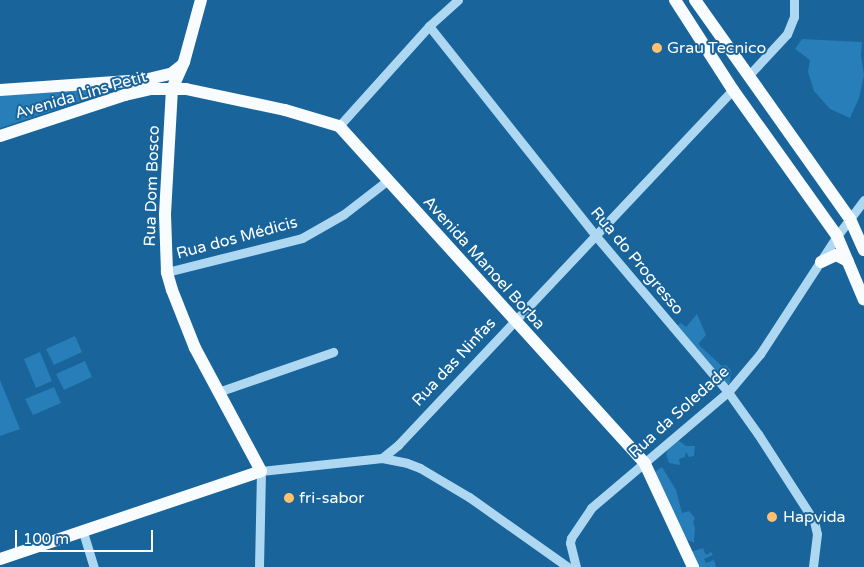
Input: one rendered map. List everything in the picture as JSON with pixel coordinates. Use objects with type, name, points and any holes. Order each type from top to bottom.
[{"type":"main road","name":"Rua Dom Bosco","points":[[201,0],[184,62],[172,89],[165,214],[167,272],[183,321],[218,392],[261,471]]},
{"type":"main road","points":[[675,0],[733,90],[837,236],[864,300]]},
{"type":"main road","points":[[695,0],[850,219],[864,250]]},
{"type":"main road","points":[[0,90],[144,80],[177,71],[184,62]]},
{"type":"main road","points":[[184,62],[195,90]]},
{"type":"main road","points":[[92,84],[99,94],[92,106]]},
{"type":"main road","name":"Avenida Lins Petit","points":[[0,136],[152,89],[172,89]]},
{"type":"main road","points":[[172,89],[195,90],[285,110],[340,126]]},
{"type":"main road","name":"Avenida Manoel Borba","points":[[340,126],[645,464],[693,567]]},
{"type":"main road","points":[[820,262],[836,255],[848,261]]},
{"type":"main road","points":[[0,559],[261,471]]},
{"type":"street","points":[[340,126],[429,26],[458,0]]},
{"type":"street","points":[[749,75],[787,34],[794,17],[794,0]]},
{"type":"street","name":"Rua do Progresso","points":[[429,26],[595,235],[728,392],[758,434],[814,521],[817,534],[813,567]]},
{"type":"street","name":"Rua das Ninfas","points":[[382,458],[398,444],[733,90]]},
{"type":"street","name":"Rua dos Médicis","points":[[167,272],[302,238],[337,219],[388,180]]},
{"type":"street","name":"Rua da Soledade","points":[[576,567],[570,543],[573,532],[601,498],[645,464],[728,392],[760,354],[837,236],[864,200]]},
{"type":"street","points":[[218,392],[333,352]]},
{"type":"street","points":[[259,567],[261,471],[382,458],[407,463],[428,472],[469,497],[568,567]]},
{"type":"street","points":[[83,532],[94,567]]},
{"type":"shaded area","points":[[802,39],[862,42],[861,55],[864,75],[859,98],[850,118],[830,109],[814,91],[808,72],[810,60],[795,49]]},
{"type":"shaded area","points":[[90,90],[93,92],[91,98],[0,128],[0,95]]},
{"type":"shaded area","points":[[697,314],[706,335],[699,343],[700,346],[722,366],[726,365],[731,370],[730,383],[726,386],[676,326],[681,323],[686,327]]},
{"type":"shaded area","points":[[75,336],[82,352],[54,365],[46,349]]},
{"type":"shaded area","points":[[40,352],[52,381],[36,388],[24,359]]},
{"type":"shaded area","points":[[85,361],[92,377],[64,390],[56,374]]},
{"type":"shaded area","points":[[0,380],[20,429],[0,436]]},
{"type":"shaded area","points":[[54,387],[61,403],[33,415],[25,399]]},
{"type":"shaded area","points":[[678,440],[686,446],[695,446],[694,456],[689,457],[686,452],[685,457],[679,459],[680,465],[669,463],[666,454],[669,446]]},
{"type":"shaded area","points":[[662,467],[676,490],[682,513],[689,511],[695,518],[693,522],[695,528],[694,543],[686,539],[653,473]]},
{"type":"shaded area","points":[[703,548],[706,555],[711,552],[713,555],[704,559],[706,563],[714,560],[716,567],[694,567],[691,552]]},
{"type":"place","name":"Grau Tecnico","points":[[657,48]]},
{"type":"place","name":"fri-sabor","points":[[289,498]]},
{"type":"place","name":"Hapvida","points":[[772,517]]}]
